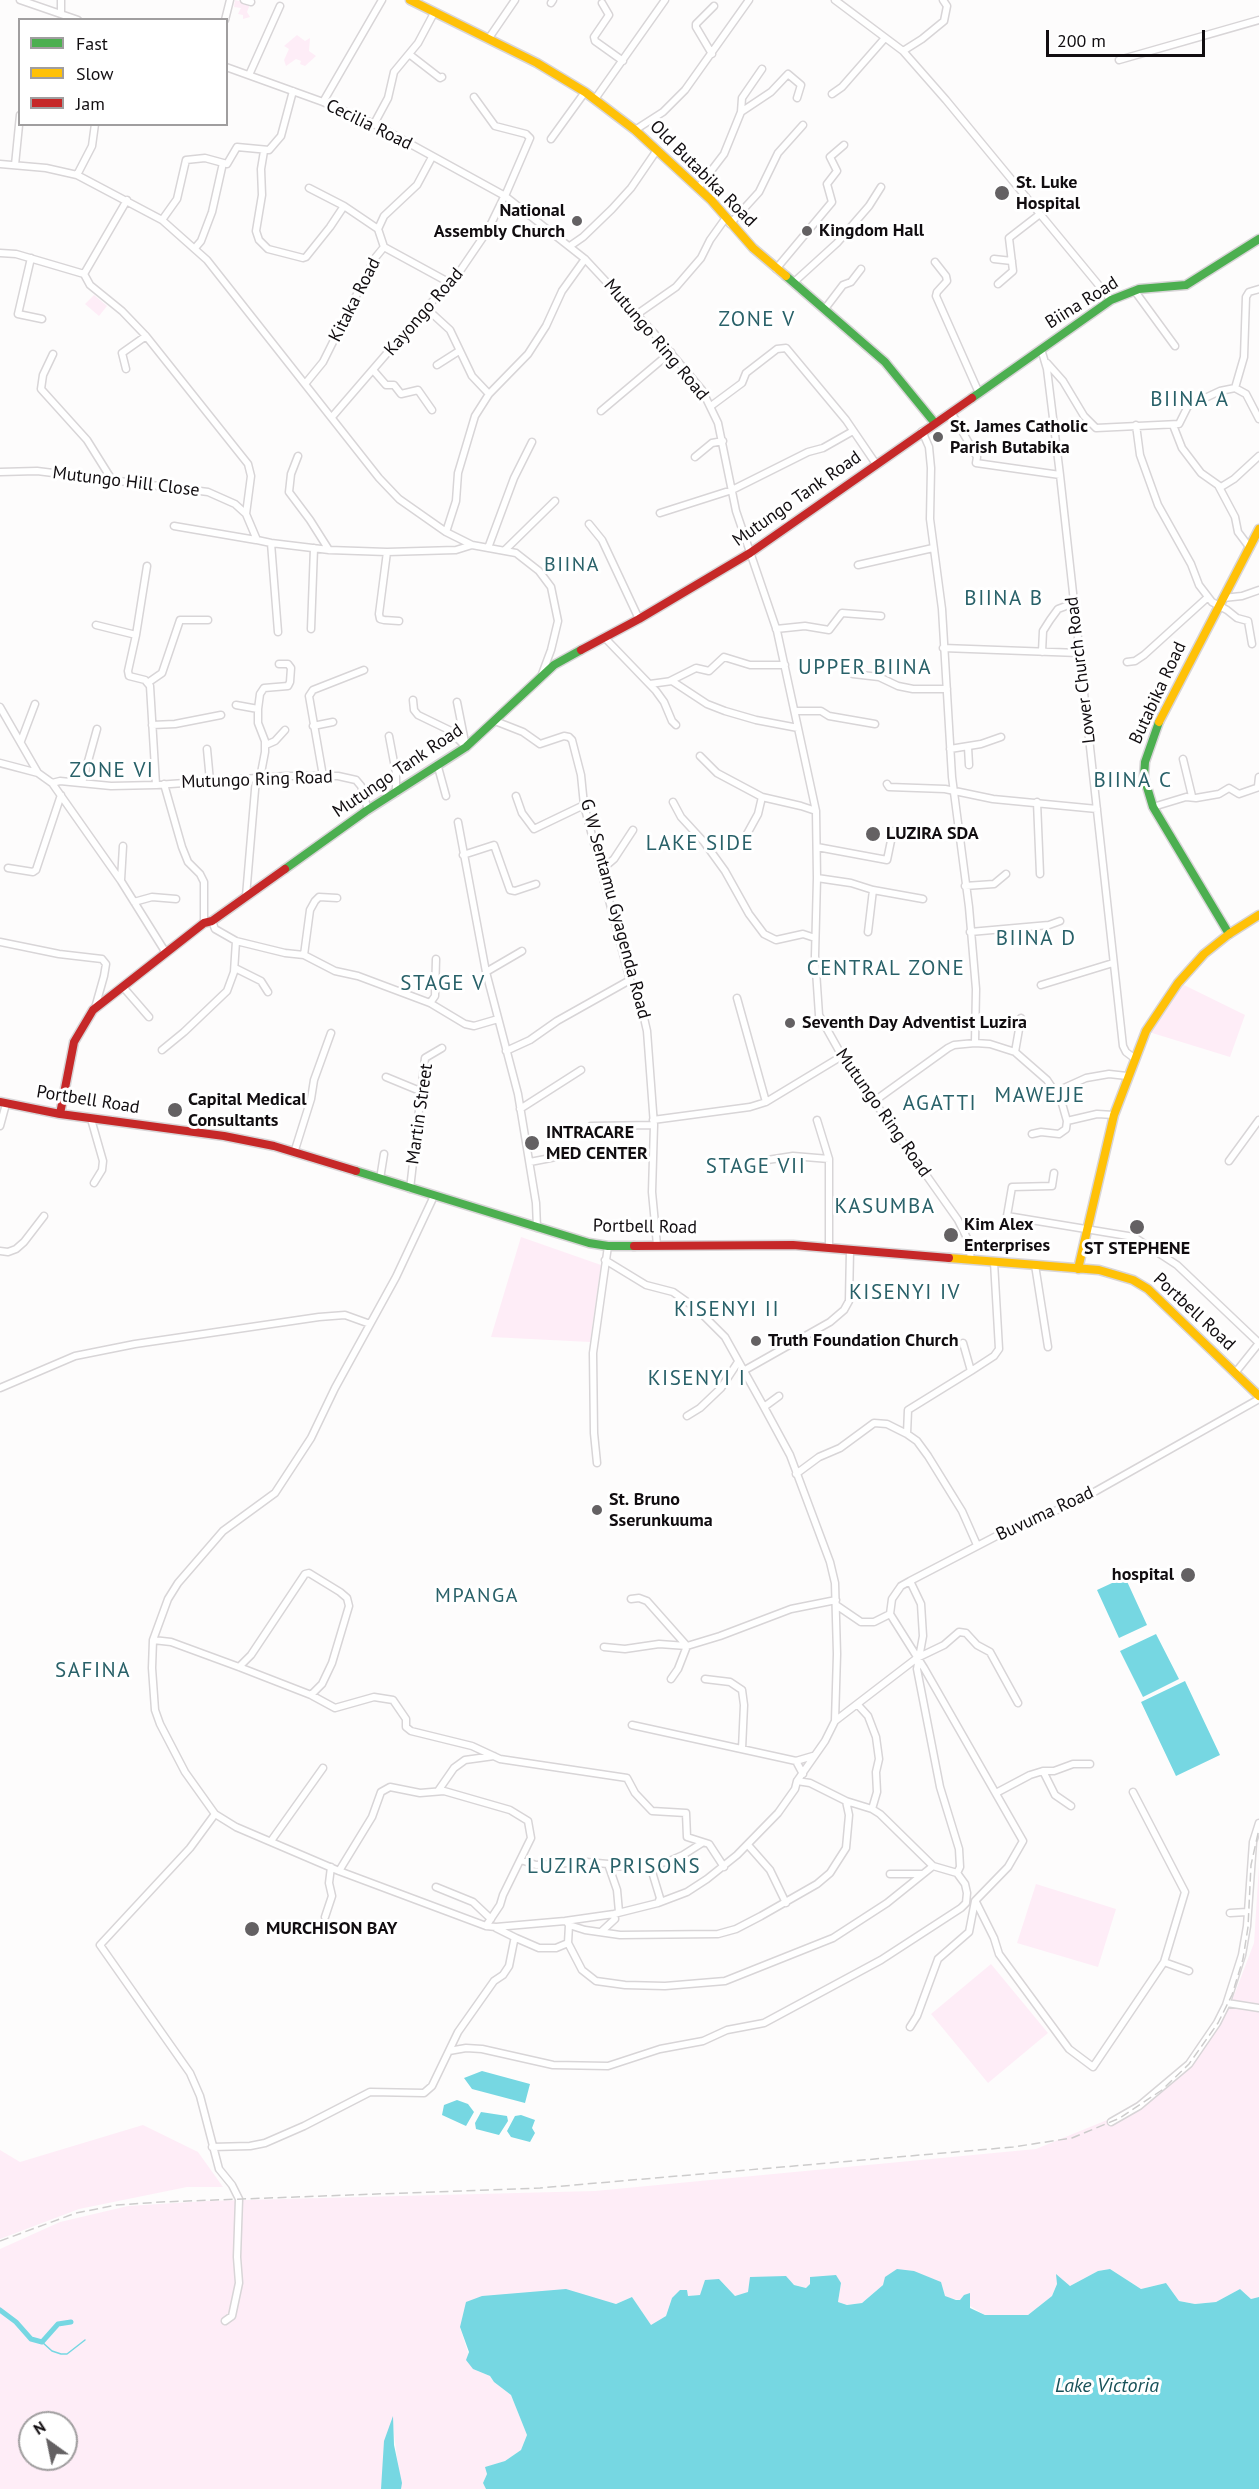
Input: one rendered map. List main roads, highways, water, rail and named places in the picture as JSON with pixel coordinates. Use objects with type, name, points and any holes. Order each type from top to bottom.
[{"type":"main road","name":"Old Butabika Road","points":[[410,0],[489,38],[585,92],[635,130],[698,188],[776,268],[893,370],[934,422]]},
{"type":"main road","name":"Biina Road","points":[[934,422],[1112,300],[1134,290],[1156,286],[1186,285],[1259,239]]},
{"type":"main road","name":"Mutungo Tank Road","points":[[60,1114],[74,1042],[93,1010],[208,922],[368,810],[466,747],[542,674],[562,660],[639,619],[750,553],[934,422]]},
{"type":"main road","name":"Butabika Road","points":[[1229,934],[1153,807],[1144,777],[1149,747],[1174,690],[1259,529]]},
{"type":"main road","points":[[1078,1269],[1114,1115],[1146,1031],[1178,983],[1204,954],[1229,934],[1259,915]]},
{"type":"main road","name":"Portbell Road","points":[[3,1103],[91,1119],[239,1138],[274,1146],[537,1228],[608,1246],[764,1244],[1035,1265],[1116,1274],[1133,1280],[1148,1290],[1259,1397]]},
{"type":"water","points":[[1125,1577],[1147,1625],[1119,1638],[1097,1590]]},
{"type":"water","points":[[1156,1634],[1179,1679],[1143,1697],[1120,1651]]},
{"type":"water","points":[[1185,1681],[1220,1755],[1176,1776],[1141,1702]]},
{"type":"water","points":[[482,2071],[530,2084],[525,2103],[472,2089],[464,2078]]},
{"type":"water","points":[[457,2100],[468,2104],[474,2112],[466,2126],[442,2115],[444,2105]]},
{"type":"water","points":[[481,2112],[507,2116],[508,2121],[499,2135],[476,2129],[475,2123]]},
{"type":"water","points":[[521,2115],[535,2120],[532,2128],[535,2133],[530,2142],[511,2137],[507,2131],[515,2116]]},
{"type":"water","name":"Lake Victoria","points":[[897,2269],[914,2271],[941,2282],[945,2296],[956,2300],[970,2293],[970,2308],[985,2315],[1028,2315],[1052,2296],[1057,2284],[1056,2274],[1070,2286],[1098,2271],[1110,2269],[1141,2289],[1166,2283],[1179,2301],[1195,2304],[1216,2302],[1240,2289],[1251,2299],[1259,2297],[1259,2489],[486,2489],[483,2483],[487,2474],[485,2467],[505,2461],[521,2450],[527,2435],[511,2395],[490,2376],[473,2369],[466,2360],[469,2352],[460,2327],[466,2302],[482,2296],[566,2289],[616,2304],[632,2297],[651,2325],[666,2316],[672,2298],[680,2290],[687,2290],[688,2296],[700,2295],[705,2280],[719,2279],[735,2296],[748,2292],[750,2277],[786,2276],[794,2285],[806,2288],[810,2284],[810,2277],[836,2275],[841,2283],[838,2302],[847,2305],[862,2303],[883,2285],[885,2277]]},
{"type":"water","points":[[393,2416],[394,2445],[402,2483],[401,2489],[381,2489],[384,2441]]},
{"type":"waterway","points":[[0,2310],[16,2322],[31,2339],[42,2342],[58,2324],[71,2322]]},
{"type":"waterway","points":[[42,2342],[52,2351],[67,2354],[85,2340]]},
{"type":"railway","points":[[0,2241],[76,2213],[117,2205],[540,2188],[1013,2147],[1072,2138],[1120,2118],[1162,2090],[1189,2064],[1218,2023],[1232,1995],[1243,1959],[1248,1927],[1251,1865],[1259,1829]]},
{"type":"place","name":"St. Luke Hospital","points":[[1002,193]]},
{"type":"place","name":"National Assembly Church","points":[[577,221]]},
{"type":"place","name":"Kingdom Hall","points":[[807,231]]},
{"type":"place","name":"St. James Catholic Parish Butabika","points":[[938,437]]},
{"type":"place","name":"LUZIRA SDA","points":[[873,834]]},
{"type":"place","name":"Seventh Day Adventist Luzira","points":[[790,1023]]},
{"type":"place","name":"Capital Medical Consultants","points":[[175,1110]]},
{"type":"place","name":"INTRACARE MED CENTER","points":[[532,1143]]},
{"type":"place","name":"ST STEPHENE","points":[[1137,1227]]},
{"type":"place","name":"Kim Alex Enterprises","points":[[951,1235]]},
{"type":"place","name":"Truth Foundation Church","points":[[756,1341]]},
{"type":"place","name":"St. Bruno Sserunkuuma","points":[[597,1510]]},
{"type":"place","name":"hospital","points":[[1188,1575]]},
{"type":"place","name":"MURCHISON BAY","points":[[252,1929]]},
{"type":"district","name":"ZONE V","points":[[757,320]]},
{"type":"district","name":"BIINA A","points":[[1190,400]]},
{"type":"district","name":"BIINA","points":[[572,565]]},
{"type":"district","name":"BIINA B","points":[[1004,599]]},
{"type":"district","name":"UPPER BIINA","points":[[865,668]]},
{"type":"district","name":"ZONE VI","points":[[112,771]]},
{"type":"district","name":"BIINA C","points":[[1133,781]]},
{"type":"district","name":"LAKE SIDE","points":[[700,844]]},
{"type":"district","name":"BIINA D","points":[[1036,939]]},
{"type":"district","name":"CENTRAL ZONE","points":[[886,969]]},
{"type":"district","name":"STAGE V","points":[[443,984]]},
{"type":"district","name":"MAWEJJE","points":[[1040,1096]]},
{"type":"district","name":"AGATTI","points":[[940,1104]]},
{"type":"district","name":"STAGE VII","points":[[756,1167]]},
{"type":"district","name":"KASUMBA","points":[[885,1207]]},
{"type":"district","name":"KISENYI IV","points":[[905,1293]]},
{"type":"district","name":"KISENYI II","points":[[727,1310]]},
{"type":"district","name":"KISENYI I","points":[[697,1379]]},
{"type":"district","name":"MPANGA","points":[[477,1596]]},
{"type":"district","name":"SAFINA","points":[[93,1671]]},
{"type":"district","name":"LUZIRA PRISONS","points":[[614,1867]]}]
